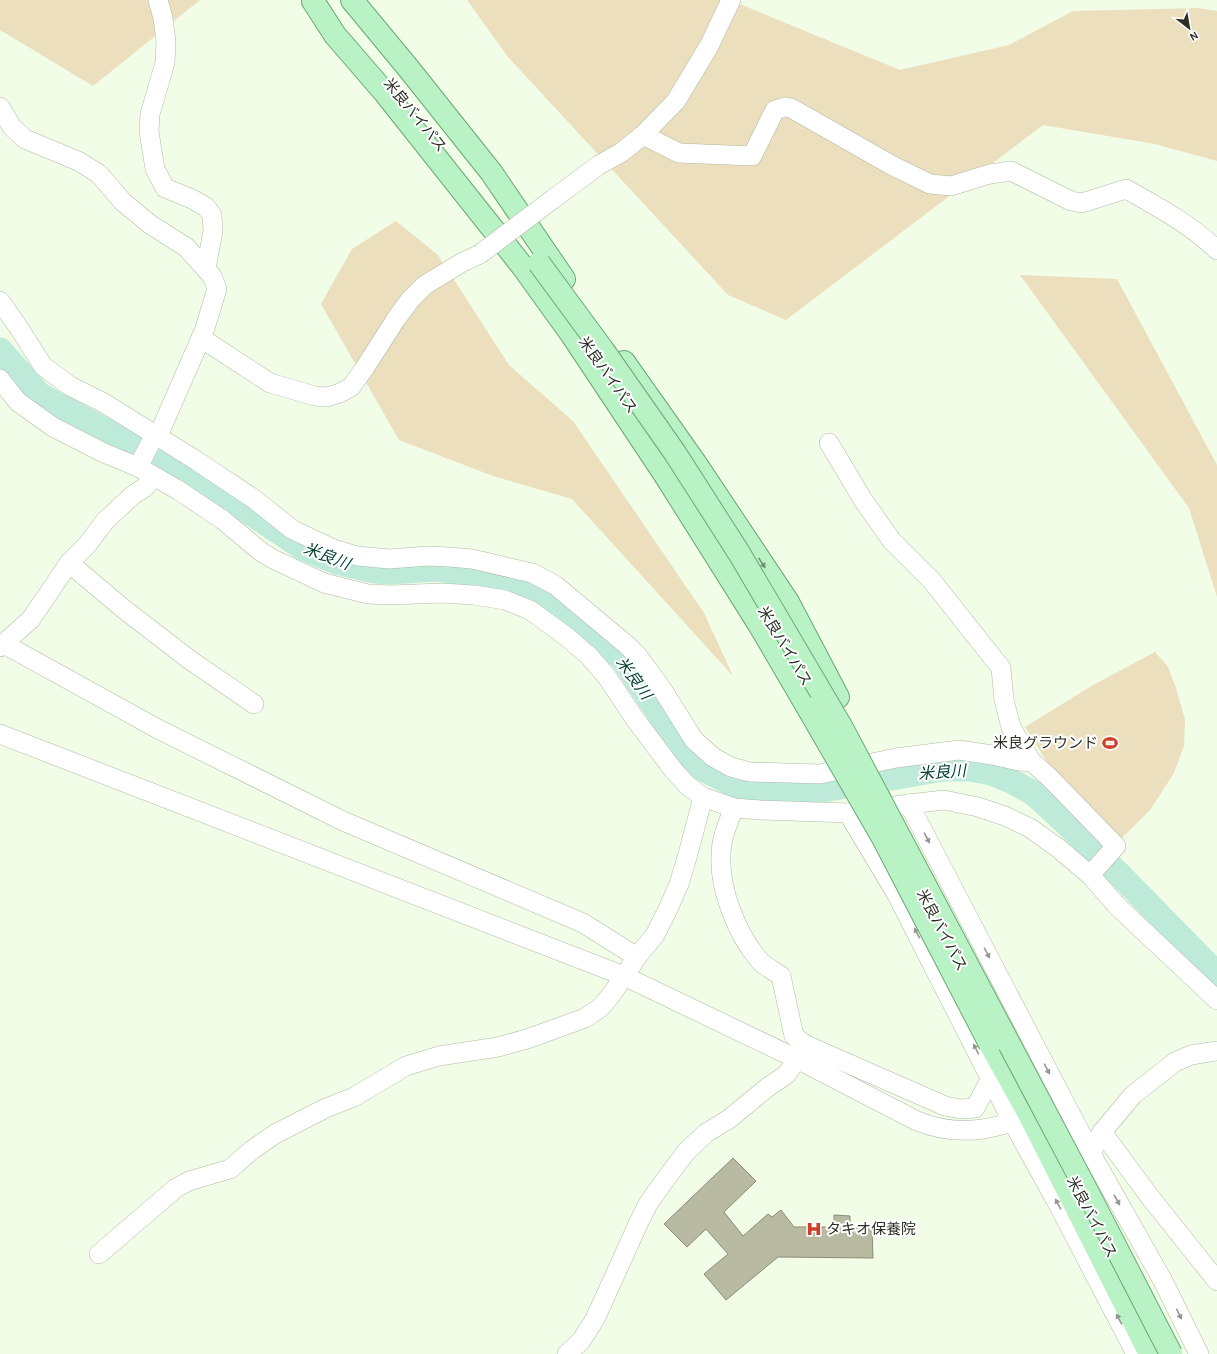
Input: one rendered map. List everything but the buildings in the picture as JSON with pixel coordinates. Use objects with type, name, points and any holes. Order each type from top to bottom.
[{"type":"main road","name":"米良バイパス","points":[[338,0],[470,163],[507,218],[535,265],[670,462],[762,608],[819,703],[898,847],[1163,1354]]},
{"type":"main road","points":[[352,0],[410,69],[491,172],[547,256],[696,464],[788,602],[1013,1032],[1050,1106],[1092,1164],[1183,1354]]},
{"type":"main road","name":"米良バイパス","points":[[313,1],[346,30],[535,265],[603,350],[675,453],[739,554],[838,719],[894,822],[1084,1184],[1171,1354]]},
{"type":"main road","points":[[313,1],[335,35],[385,93],[523,268],[572,335],[669,481],[760,626],[883,838],[990,1044],[1021,1118],[1150,1354]]},
{"type":"street","points":[[158,0],[163,18],[166,42],[164,62],[150,114],[149,132],[155,169],[165,188],[192,199],[206,207],[212,214],[213,231],[206,269]]},
{"type":"street","points":[[201,338],[270,383],[315,396],[328,397],[351,387],[396,319],[410,300],[425,285],[461,263],[480,254],[599,165],[622,152],[643,135],[676,101],[709,46],[731,0]]},
{"type":"street","points":[[0,106],[12,127],[25,139],[78,161],[99,174],[124,202],[151,225],[186,247],[212,276],[217,289],[201,338],[154,439],[139,464]]},
{"type":"street","points":[[643,135],[679,153],[752,156],[775,110],[785,107],[791,108],[893,166],[930,184],[951,186],[990,174],[1011,171],[1071,201],[1082,203],[1126,189],[1178,218],[1204,237],[1217,250]]},
{"type":"street","points":[[0,301],[43,366],[70,386],[104,403],[154,439],[254,499],[293,530],[334,549],[357,556],[389,559],[428,556],[472,559],[532,572],[545,579],[628,646],[662,689],[698,744],[713,757],[731,767],[750,772],[820,774],[896,758],[959,750],[1032,762]]},
{"type":"street","points":[[0,379],[18,402],[54,427],[104,453],[139,464],[154,477],[178,490],[223,520],[260,551],[273,559],[324,582],[368,594],[442,593],[505,600],[530,610],[567,637],[590,657],[607,677],[635,719],[674,771],[688,786],[703,797],[734,808],[848,813],[944,800],[978,807],[1005,816],[1030,828],[1093,872],[1117,906],[1217,1000]]},
{"type":"street","points":[[829,443],[863,500],[892,541],[932,581],[1000,668],[1004,700],[1011,726],[1032,762],[1050,778],[1116,846],[1093,872]]},
{"type":"street","points":[[154,477],[144,488],[133,495],[105,521],[87,544],[69,563],[31,618],[2,646],[158,729],[350,824],[583,923],[637,957]]},
{"type":"street","points":[[69,563],[125,610],[190,660],[254,704]]},
{"type":"street","points":[[0,734],[624,976],[802,1052],[945,1106],[961,1109],[975,1108],[991,1078]]},
{"type":"street","points":[[99,1254],[176,1188],[230,1168],[275,1134],[326,1108],[354,1097],[406,1066],[439,1056],[498,1047],[527,1039],[585,1018],[600,1008],[655,935],[668,909],[679,884],[703,797]]},
{"type":"street","points":[[909,804],[1092,1164],[1163,1281],[1199,1354]]},
{"type":"street","points":[[734,808],[724,834],[721,855],[723,884],[727,898],[754,954],[760,961],[781,976],[794,1036],[802,1052],[917,1121],[935,1127],[954,1131],[970,1131],[989,1128],[1021,1118],[1050,1106]]},
{"type":"street","points":[[848,813],[897,895],[991,1078],[1021,1118],[1063,1213],[1136,1354]]},
{"type":"street","points":[[1092,1164],[1102,1132],[1133,1095],[1175,1062],[1191,1055],[1217,1051]]},
{"type":"street","points":[[567,1354],[581,1341],[595,1318],[648,1204],[686,1152],[706,1133],[729,1118],[787,1074],[802,1052]]},
{"type":"street","points":[[1102,1132],[1150,1197],[1217,1280]]},
{"type":"shaded area","points":[[0,0],[200,0],[93,86],[0,30]]},
{"type":"shaded area","points":[[467,0],[730,0],[900,70],[1009,45],[1073,11],[1198,8],[1217,11],[1217,161],[1155,144],[1043,125],[786,320],[728,295],[508,57]]},
{"type":"shaded area","points":[[396,221],[438,255],[509,365],[573,421],[704,613],[733,676],[572,499],[493,476],[399,440],[321,304],[352,249]]},
{"type":"shaded area","points":[[1020,275],[1117,279],[1217,465],[1217,597],[1189,508]]},
{"type":"shaded area","name":"米良グラウンド","points":[[1155,652],[1168,667],[1176,688],[1185,720],[1184,746],[1174,773],[1150,810],[1120,840],[1050,767],[1025,727],[1093,685]]},
{"type":"waterway","name":"米良川","points":[[0,350],[40,395],[153,456],[195,476],[303,548],[336,562],[375,571],[390,572],[436,569],[520,582],[537,589],[622,658],[681,746],[699,767],[736,786],[762,790],[823,790],[943,769],[971,769],[991,773],[1013,782],[1033,793],[1055,813],[1118,873],[1217,974]]},
{"type":"place","name":"米良グラウンド","points":[[1110,743]]},
{"type":"place","name":"タキオ保養院","points":[[814,1229]]}]
